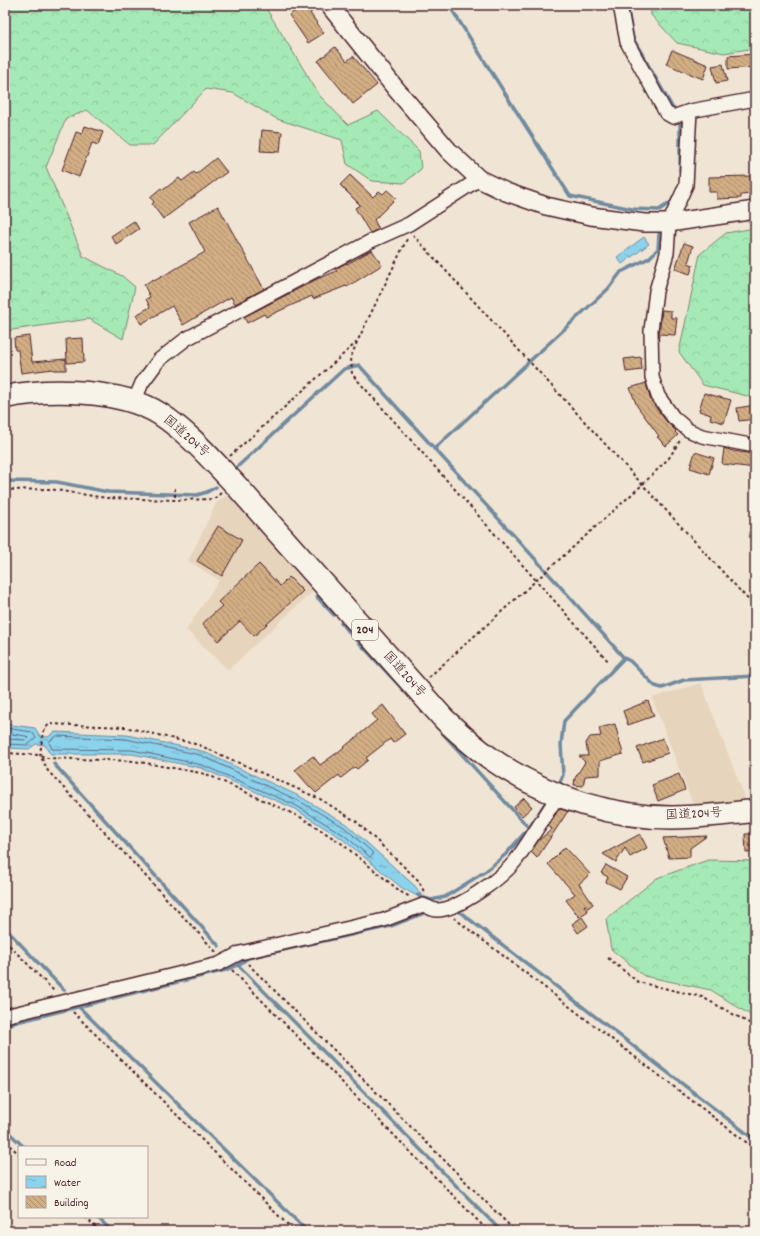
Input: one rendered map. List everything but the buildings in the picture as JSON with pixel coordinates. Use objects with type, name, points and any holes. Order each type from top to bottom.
[{"type":"highway","name":"国道204号","points":[[5,397],[21,394],[51,392],[81,393],[110,397],[134,402],[159,414],[182,430],[234,483],[444,719],[490,758],[515,774],[558,796],[615,812],[651,817],[688,817],[755,811]]},
{"type":"street","points":[[330,5],[396,89],[449,151],[479,179],[506,192],[546,206],[598,217],[644,223],[670,223],[755,210]]},
{"type":"street","points":[[620,5],[626,42],[666,113],[681,114],[755,99]]},
{"type":"street","points":[[681,114],[686,185],[670,223],[667,252],[656,291],[651,330],[652,377],[658,396],[673,417],[688,430],[702,436],[755,446]]},
{"type":"street","points":[[134,402],[142,383],[159,360],[186,340],[371,241],[409,228],[479,179]]},
{"type":"street","points":[[5,1016],[226,961],[240,953],[384,920],[431,905],[463,901],[496,880],[515,861],[558,796]]},
{"type":"path","points":[[609,662],[352,374],[351,357],[356,342],[409,228],[522,354],[755,607]]},
{"type":"path","points":[[219,467],[356,342]]},
{"type":"path","points":[[416,688],[642,485],[669,458],[688,430]]},
{"type":"path","points":[[5,490],[49,489],[106,498],[175,500],[214,499],[234,483]]},
{"type":"path","points":[[175,488],[175,500]]},
{"type":"path","points":[[226,961],[214,950],[48,771],[40,756],[43,732],[49,724],[125,728],[198,745],[320,798],[357,822],[419,881],[431,905]]},
{"type":"path","points":[[5,753],[40,756],[46,758],[134,761],[206,774],[302,818],[341,843],[401,892],[450,915],[755,1149]]},
{"type":"path","points":[[5,941],[52,990],[67,1001]]},
{"type":"path","points":[[608,958],[638,982],[702,997],[751,1024],[755,1028]]},
{"type":"path","points":[[248,963],[515,1231]]},
{"type":"path","points":[[234,973],[488,1231]]},
{"type":"path","points":[[74,1014],[294,1231]]},
{"type":"path","points":[[5,1141],[18,1153]]},
{"type":"path","points":[[86,1218],[100,1231]]},
{"type":"shaded area","points":[[228,494],[313,591],[228,670],[186,630],[219,580],[188,561],[217,502]]},
{"type":"shaded area","points":[[701,683],[746,801],[694,807],[652,698]]},
{"type":"green space","points":[[5,5],[264,5],[320,96],[348,125],[378,111],[419,151],[421,169],[404,183],[372,181],[347,164],[342,140],[277,119],[233,93],[206,89],[153,145],[130,145],[87,110],[66,119],[46,167],[83,256],[122,276],[135,287],[123,339],[89,319],[5,331]]},
{"type":"green space","points":[[650,5],[755,5],[755,48],[724,53],[677,43],[651,15]]},
{"type":"green space","points":[[755,228],[755,398],[703,385],[679,352],[700,254],[726,233]]},
{"type":"green space","points":[[708,860],[755,861],[755,1018],[711,990],[644,976],[611,949],[606,919],[657,878]]},
{"type":"water","points":[[644,237],[649,244],[622,264],[617,257]]},
{"type":"water","points":[[5,724],[35,728],[40,736],[48,737],[55,732],[127,735],[202,751],[301,797],[346,824],[415,886],[421,894],[421,898],[402,888],[341,838],[293,808],[201,768],[132,754],[51,754],[45,745],[36,744],[29,749],[5,748]]},
{"type":"waterway","points":[[449,5],[570,196],[632,209],[659,210],[671,202],[674,197]]},
{"type":"waterway","points":[[627,5],[633,38],[675,112]]},
{"type":"waterway","points":[[678,118],[680,121],[680,171]]},
{"type":"waterway","points":[[434,449],[608,289],[621,272],[649,258],[658,249],[659,234]]},
{"type":"waterway","points":[[236,468],[344,369],[359,365],[624,658],[630,661],[655,686],[662,688],[684,680],[755,676]]},
{"type":"waterway","points":[[5,481],[57,482],[108,492],[197,495],[216,487]]},
{"type":"waterway","points":[[317,597],[334,615]]},
{"type":"waterway","points":[[341,623],[410,697]]},
{"type":"waterway","points":[[560,782],[563,775],[561,744],[564,721],[624,658]]},
{"type":"waterway","points":[[438,728],[529,828]]},
{"type":"waterway","points":[[54,764],[219,946]]},
{"type":"waterway","points":[[418,895],[431,900],[445,897],[486,871],[506,854],[529,828],[546,802]]},
{"type":"waterway","points":[[456,909],[755,1140]]},
{"type":"waterway","points":[[5,1025],[226,970],[238,965],[248,958],[391,926],[429,911]]},
{"type":"waterway","points":[[5,928],[64,990]]},
{"type":"waterway","points":[[238,965],[501,1231]]},
{"type":"waterway","points":[[79,1007],[307,1231]]},
{"type":"waterway","points":[[5,1129],[23,1146]]},
{"type":"waterway","points":[[98,1218],[112,1231]]}]
